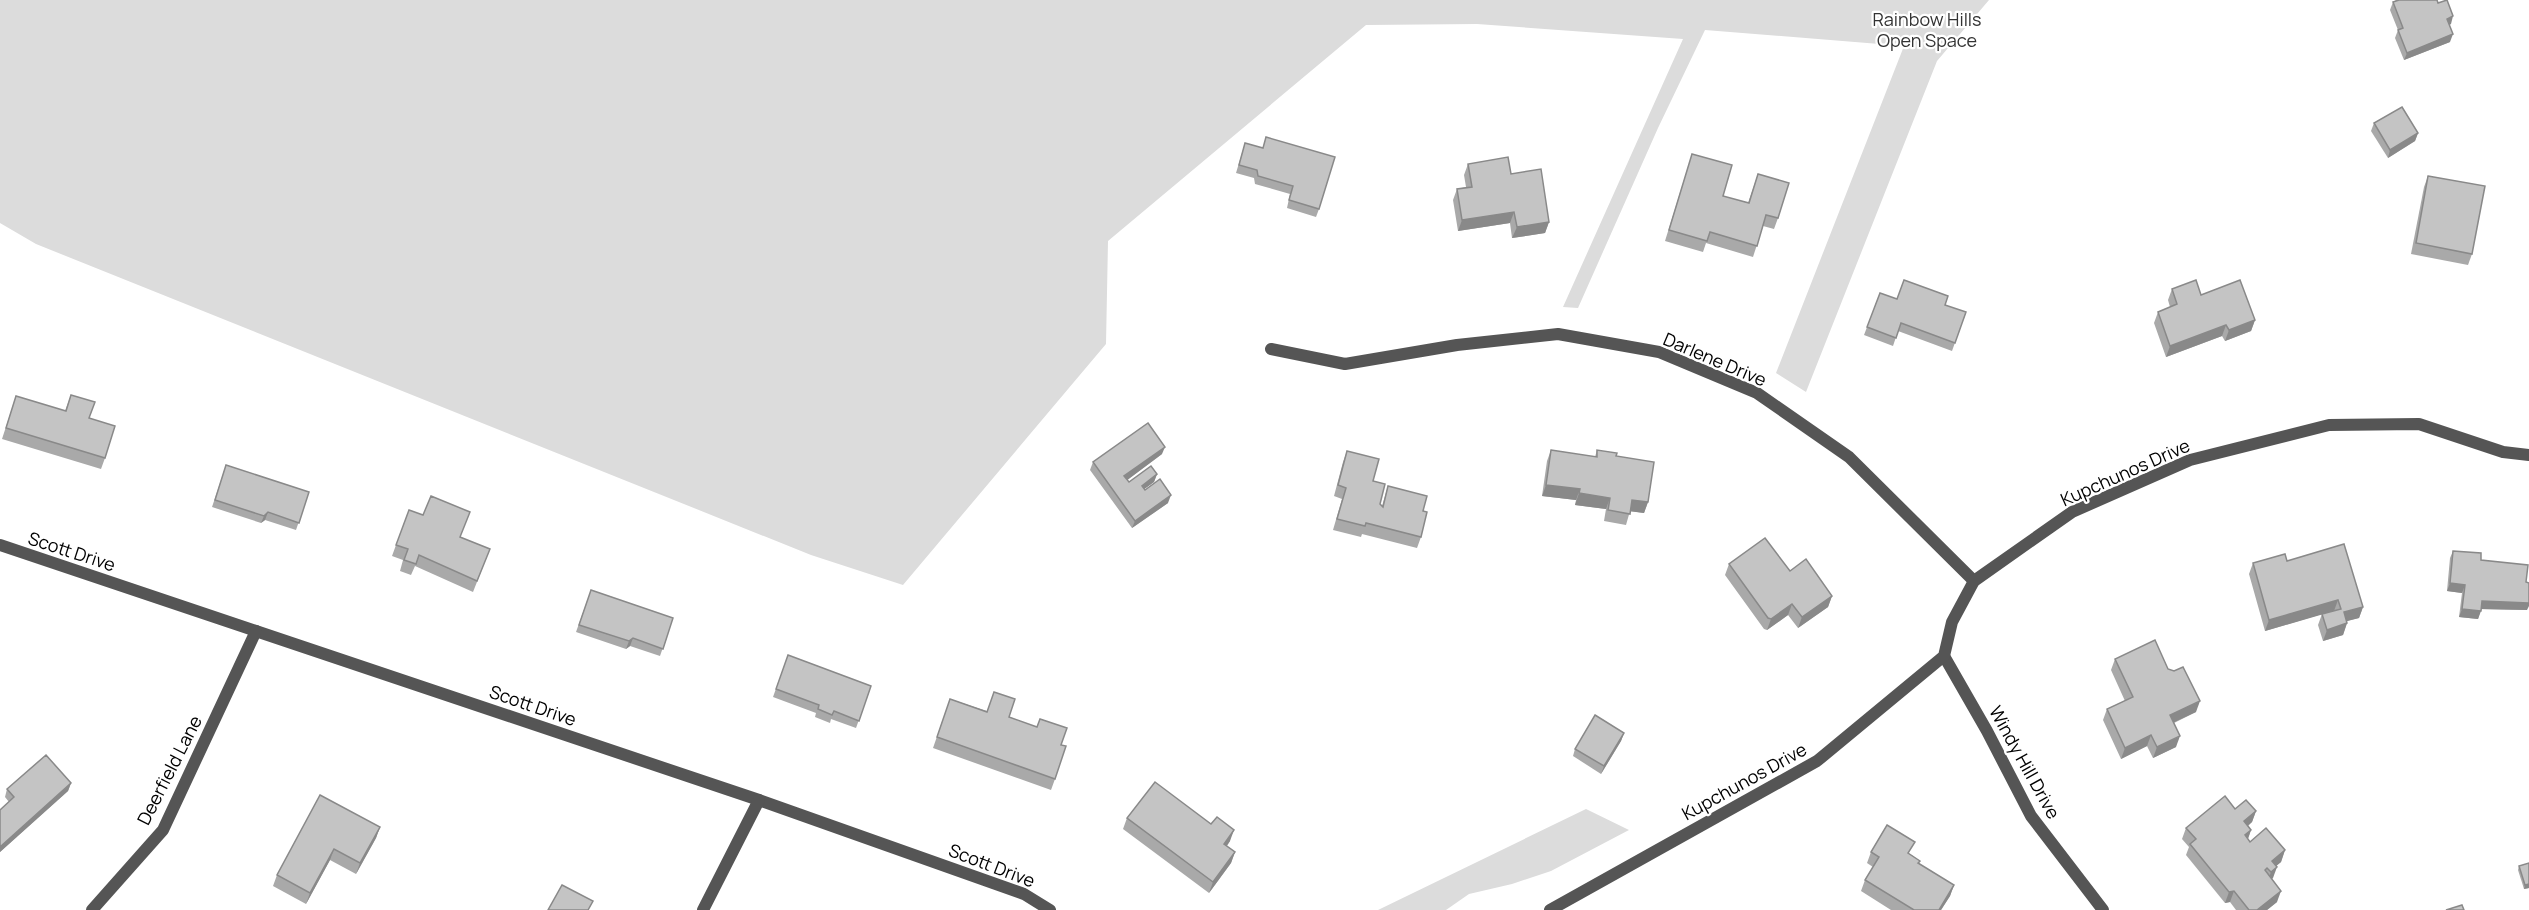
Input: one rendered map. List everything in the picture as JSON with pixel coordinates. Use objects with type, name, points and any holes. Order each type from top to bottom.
[{"type":"street","name":"Darlene Drive","points":[[1271,348],[1345,364],[1456,345],[1558,334],[1659,352],[1757,393],[1849,458],[1974,581]]},
{"type":"street","name":"Kupchunos Drive","points":[[1550,910],[1817,761],[1944,656],[1952,622],[1974,581],[2072,512],[2190,460],[2329,425],[2419,424],[2503,452],[2529,455]]},
{"type":"street","name":"Scott Drive","points":[[0,545],[759,800],[1024,894],[1050,910]]},
{"type":"street","name":"Deerfield Lane","points":[[92,910],[163,830],[256,631]]},
{"type":"street","name":"Windy Hill Drive","points":[[1944,656],[1987,731],[2031,816],[2103,910]]},
{"type":"street","points":[[703,910],[759,800]]},
{"type":"green space","name":"Rainbow Hills Open Space","points":[[0,0],[1989,0],[1937,61],[1806,392],[1776,373],[1904,46],[1705,30],[1658,128],[1578,308],[1563,307],[1683,39],[1477,24],[1366,25],[1108,241],[1106,344],[903,585],[811,555],[36,244],[0,223]]},
{"type":"green space","points":[[1586,809],[1629,830],[1551,871],[1512,884],[1469,894],[1446,910],[1378,910]]},
{"type":"building","points":[[2437,0],[2438,3],[2447,0],[2453,16],[2447,19],[2453,34],[2407,53],[2398,30],[2403,28],[2393,2]]},
{"type":"building","points":[[2402,107],[2418,133],[2390,150],[2374,123]]},
{"type":"building","points":[[1266,137],[1335,157],[1319,209],[1289,200],[1293,186],[1258,176],[1257,170],[1239,165],[1245,143],[1263,148]]},
{"type":"building","points":[[1692,154],[1732,165],[1723,196],[1749,203],[1758,174],[1789,183],[1778,218],[1766,215],[1757,246],[1710,232],[1707,241],[1669,230]]},
{"type":"building","points":[[1508,157],[1511,174],[1541,169],[1549,222],[1517,227],[1514,212],[1462,220],[1457,189],[1472,187],[1468,164]]},
{"type":"building","points":[[2428,176],[2485,186],[2472,254],[2416,243]]},
{"type":"building","points":[[1904,280],[1948,296],[1945,305],[1966,312],[1955,343],[1901,323],[1896,338],[1867,327],[1880,293],[1897,299]]},
{"type":"building","points":[[2196,280],[2201,295],[2240,280],[2255,320],[2229,330],[2226,325],[2170,346],[2158,312],[2177,304],[2172,289]]},
{"type":"building","points":[[71,395],[95,402],[89,418],[115,426],[105,458],[6,428],[16,396],[66,411]]},
{"type":"building","points":[[1148,423],[1165,447],[1124,476],[1129,482],[1151,466],[1157,474],[1142,486],[1145,490],[1160,479],[1171,495],[1135,521],[1093,462]]},
{"type":"building","points":[[1551,450],[1597,457],[1597,450],[1617,453],[1616,456],[1654,462],[1648,502],[1632,500],[1630,514],[1608,510],[1610,498],[1579,493],[1580,489],[1546,485]]},
{"type":"building","points":[[1347,451],[1379,459],[1373,481],[1385,484],[1380,504],[1383,507],[1388,486],[1427,496],[1423,511],[1427,512],[1421,537],[1366,523],[1365,526],[1337,519],[1346,488],[1338,485]]},
{"type":"building","points":[[226,465],[309,492],[299,523],[268,512],[264,516],[215,500]]},
{"type":"building","points":[[431,496],[470,512],[460,537],[490,549],[477,581],[419,555],[416,564],[404,560],[408,549],[396,545],[409,510],[423,515]]},
{"type":"building","points":[[1765,538],[1790,571],[1806,559],[1832,596],[1802,617],[1792,604],[1771,619],[1768,618],[1729,564]]},
{"type":"building","points":[[2344,544],[2363,607],[2344,612],[2347,623],[2327,630],[2322,614],[2341,609],[2338,600],[2269,620],[2253,563],[2285,554],[2287,561]]},
{"type":"building","points":[[2453,551],[2481,553],[2481,560],[2528,565],[2526,582],[2529,583],[2529,603],[2482,601],[2481,611],[2462,609],[2465,585],[2450,583]]},
{"type":"building","points":[[591,590],[673,618],[663,649],[633,638],[629,641],[579,625]]},
{"type":"building","points":[[2155,640],[2168,669],[2174,671],[2183,667],[2200,701],[2170,715],[2180,736],[2157,747],[2151,735],[2125,748],[2107,709],[2133,697],[2115,659]]},
{"type":"building","points":[[788,655],[871,686],[859,721],[834,711],[832,715],[818,709],[819,705],[776,689]]},
{"type":"building","points":[[994,692],[1015,699],[1009,717],[1037,727],[1040,719],[1067,728],[1061,745],[1066,746],[1055,779],[937,737],[950,699],[987,712]]},
{"type":"building","points":[[1595,715],[1624,733],[1604,766],[1575,749]]},
{"type":"building","points":[[46,755],[71,783],[0,847],[0,810],[14,797],[7,789]]},
{"type":"building","points":[[1155,782],[1211,824],[1217,817],[1234,830],[1224,844],[1235,852],[1213,882],[1127,818]]},
{"type":"building","points":[[320,795],[380,827],[360,863],[334,849],[310,893],[277,875]]},
{"type":"building","points":[[2225,796],[2235,809],[2246,800],[2256,811],[2244,821],[2251,830],[2245,835],[2250,842],[2266,828],[2285,850],[2272,861],[2277,867],[2271,872],[2267,868],[2265,870],[2281,891],[2257,910],[2249,910],[2234,891],[2229,892],[2190,844],[2196,839],[2186,828]]},
{"type":"building","points":[[1887,825],[1915,842],[1908,853],[1920,861],[1918,863],[1954,885],[1939,910],[1914,910],[1865,880],[1879,857],[1871,852]]},
{"type":"building","points":[[2529,863],[2529,884],[2525,885],[2519,866]]},
{"type":"building","points":[[562,885],[593,901],[588,910],[548,910]]},
{"type":"building","points":[[2462,905],[2464,910],[2446,910]]}]
